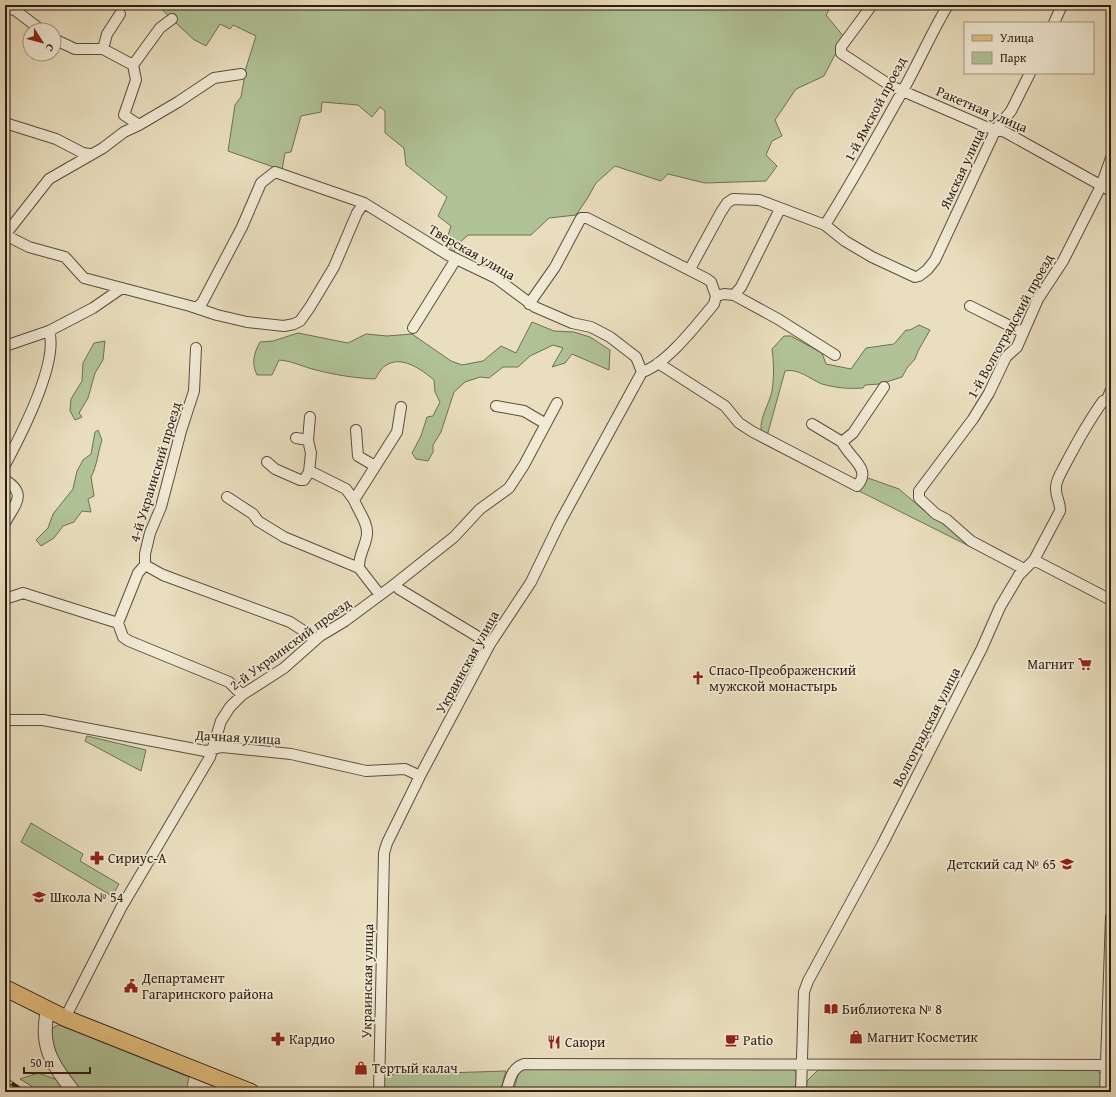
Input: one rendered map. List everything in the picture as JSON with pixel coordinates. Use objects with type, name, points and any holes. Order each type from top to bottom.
[{"type":"main road","points":[[5,988],[65,1018],[251,1092]]},
{"type":"street","name":"Ракетная улица","points":[[872,5],[841,47],[841,53],[891,86],[986,127],[996,129],[1047,154],[1111,191]]},
{"type":"street","name":"1-й Ямской проезд","points":[[825,226],[853,182],[931,33],[948,5]]},
{"type":"street","points":[[1054,22],[1062,5]]},
{"type":"street","points":[[5,8],[15,10],[31,22]]},
{"type":"street","points":[[103,49],[107,34],[120,14]]},
{"type":"street","points":[[139,126],[124,116],[136,80],[133,66],[160,28],[172,19]]},
{"type":"street","points":[[62,43],[75,49],[103,49],[133,66]]},
{"type":"street","points":[[241,74],[214,78],[139,126],[124,132],[103,148],[90,154],[49,179],[5,235],[30,246],[65,257],[84,278],[247,322],[275,326],[294,324],[300,321],[334,267],[357,213],[364,203]]},
{"type":"street","name":"Ямская улица","points":[[825,226],[845,241],[872,257],[915,277],[919,276],[935,260],[996,129],[1011,111],[1030,74]]},
{"type":"street","points":[[5,123],[56,140],[83,153],[90,154]]},
{"type":"street","name":"1-й Волгоградский проезд","points":[[1024,569],[971,540],[946,519],[936,514],[919,498],[919,491],[973,419],[989,394],[1002,364],[1017,347],[1022,332],[1038,299],[1063,261],[1101,186],[1111,158]]},
{"type":"street","name":"Тверская улица","points":[[196,308],[202,302],[242,227],[260,184],[275,172],[364,203],[456,259],[496,278],[529,304],[564,320],[591,327],[610,337],[636,357],[642,372]]},
{"type":"street","points":[[690,269],[727,203],[733,198],[759,200],[825,226]]},
{"type":"street","points":[[734,295],[740,287],[780,209]]},
{"type":"street","points":[[529,304],[555,267],[581,218],[587,218],[628,240],[690,269],[711,282],[716,296],[714,304],[675,348],[658,363],[642,372]]},
{"type":"street","points":[[413,328],[456,259]]},
{"type":"street","points":[[5,346],[49,331],[93,308],[122,288]]},
{"type":"street","points":[[716,296],[724,294],[734,295],[778,318],[835,356]]},
{"type":"street","points":[[970,306],[1022,332]]},
{"type":"street","points":[[5,465],[26,425],[41,386],[51,338],[49,331]]},
{"type":"street","name":"4-й Украинский проезд","points":[[146,565],[145,554],[150,533],[160,506],[194,391],[196,348]]},
{"type":"street","points":[[658,363],[725,406],[739,423],[753,432],[857,486],[864,476],[863,470],[845,450],[842,442],[812,424]]},
{"type":"street","name":"Украинская улица","points":[[379,1092],[384,853],[387,843],[420,776],[490,644],[531,582],[560,522],[642,372]]},
{"type":"street","points":[[842,442],[853,433],[884,387]]},
{"type":"street","name":"Волгоградская улица","points":[[800,1092],[804,992],[808,981],[885,839],[982,648],[1000,607],[1024,569],[1034,560],[1060,511],[1061,504],[1057,496],[1056,487],[1062,471],[1082,431],[1103,401],[1110,397]]},
{"type":"street","name":"2-й Украинский проезд","points":[[65,1018],[121,908],[212,750],[221,721],[230,707],[242,695],[284,668],[314,641],[345,621],[380,595],[454,537],[480,509],[510,488],[557,403]]},
{"type":"street","points":[[496,406],[524,410],[546,424]]},
{"type":"street","points":[[354,500],[397,432],[401,407]]},
{"type":"street","points":[[267,462],[275,469],[300,480],[304,480],[309,472],[311,453],[308,440],[310,417]]},
{"type":"street","points":[[356,430],[358,456],[375,466]]},
{"type":"street","points":[[296,438],[308,440]]},
{"type":"street","points":[[309,472],[346,489],[354,500],[365,522],[367,534],[358,562],[359,568],[380,595]]},
{"type":"street","points":[[5,480],[15,486],[18,491],[18,498],[5,522]]},
{"type":"street","points":[[227,497],[253,514],[258,521],[284,537],[359,568]]},
{"type":"street","points":[[1034,560],[1111,600]]},
{"type":"street","points":[[242,695],[228,682],[129,641],[123,637],[118,623],[138,572],[146,565],[163,575],[290,622],[310,635],[314,641]]},
{"type":"street","points":[[394,584],[399,589],[490,644]]},
{"type":"street","points":[[5,599],[23,593],[118,623]]},
{"type":"street","name":"Дачная улица","points":[[5,720],[43,720],[205,751],[222,747],[291,754],[366,771],[405,769],[420,776]]},
{"type":"street","points":[[1105,1092],[1108,1065],[1111,917]]},
{"type":"street","points":[[48,1009],[44,1026],[49,1056],[57,1070],[74,1092]]},
{"type":"street","points":[[506,1092],[513,1072],[517,1066],[524,1064],[1108,1065]]},
{"type":"green space","points":[[146,5],[157,5],[152,9]]},
{"type":"green space","points":[[157,5],[832,5],[826,15],[844,37],[824,76],[796,89],[775,120],[782,136],[772,141],[766,155],[777,166],[766,181],[705,183],[668,174],[661,181],[615,166],[596,183],[576,215],[549,218],[531,235],[468,235],[456,246],[454,252],[444,247],[451,226],[438,216],[447,197],[406,165],[404,148],[385,133],[385,111],[380,107],[372,117],[358,105],[322,102],[321,112],[301,116],[291,152],[285,153],[282,170],[228,151],[235,105],[241,97],[246,68],[256,36],[233,25],[230,29],[220,24],[206,46],[193,39]]},
{"type":"green space","points":[[532,322],[554,331],[574,332],[590,337],[610,350],[609,370],[572,354],[565,363],[552,367],[563,348],[553,345],[530,356],[518,367],[503,367],[489,378],[480,377],[465,382],[454,392],[441,432],[433,445],[433,452],[428,461],[416,459],[412,453],[421,436],[427,417],[433,416],[440,402],[435,392],[434,380],[417,368],[404,363],[391,363],[382,368],[375,379],[331,373],[279,360],[272,375],[257,375],[254,366],[256,350],[260,342],[273,341],[298,333],[348,343],[366,334],[387,336],[412,334],[451,361],[462,365],[483,361],[501,346],[516,353]]},
{"type":"green space","points":[[919,325],[930,330],[915,359],[907,368],[902,377],[880,384],[865,385],[863,388],[848,388],[822,384],[799,372],[790,370],[785,371],[767,436],[761,431],[763,415],[772,391],[774,370],[772,349],[784,336],[791,336],[822,353],[826,364],[851,369],[866,348],[894,344],[906,330],[910,330]]},
{"type":"green space","points":[[105,341],[103,360],[95,373],[88,398],[79,413],[82,417],[75,420],[70,411],[71,399],[82,381],[83,363],[94,343]]},
{"type":"green space","points":[[98,430],[102,440],[95,468],[91,477],[94,496],[88,499],[91,512],[82,511],[74,522],[63,526],[54,538],[41,546],[36,540],[48,528],[53,514],[73,489],[77,471],[83,460],[91,454],[95,432]]},
{"type":"green space","points":[[868,478],[899,489],[933,518],[944,523],[1011,567],[859,491],[861,485]]},
{"type":"green space","points":[[87,736],[146,750],[141,771],[85,741]]},
{"type":"green space","points":[[31,823],[83,854],[80,861],[119,884],[112,896],[21,842]]},
{"type":"green space","points":[[59,1025],[189,1077],[186,1092],[81,1092],[55,1054],[50,1032],[54,1027]]},
{"type":"green space","points":[[524,1068],[793,1069],[796,1072],[796,1092],[513,1092],[519,1072]]},
{"type":"green space","points":[[1095,1069],[1102,1075],[1101,1092],[806,1092],[807,1081],[818,1070]]},
{"type":"green space","points":[[506,1071],[500,1092],[384,1092],[384,1075]]},
{"type":"green space","points":[[38,1073],[55,1079],[68,1092],[41,1092],[20,1079]]},
{"type":"railway","points":[[5,1079],[25,1092]]},
{"type":"railway","points":[[5,1087],[13,1092]]},
{"type":"place","name":"Магнит","points":[[1085,664]]},
{"type":"place","name":"Спасо-Преображенский мужской монастырь","points":[[698,678]]},
{"type":"place","name":"Сириус-А","points":[[97,858]]},
{"type":"place","name":"Детский сад № 65","points":[[1067,864]]},
{"type":"place","name":"Школа № 54","points":[[39,897]]},
{"type":"place","name":"Департамент Гагаринского района","points":[[131,986]]},
{"type":"place","name":"Библиотека № 8","points":[[831,1009]]},
{"type":"place","name":"Магнит Косметик","points":[[856,1037]]},
{"type":"place","name":"Кардио","points":[[278,1039]]},
{"type":"place","name":"Patio","points":[[732,1040]]},
{"type":"place","name":"Саюри","points":[[554,1042]]},
{"type":"place","name":"Тертый калач","points":[[361,1068]]}]
